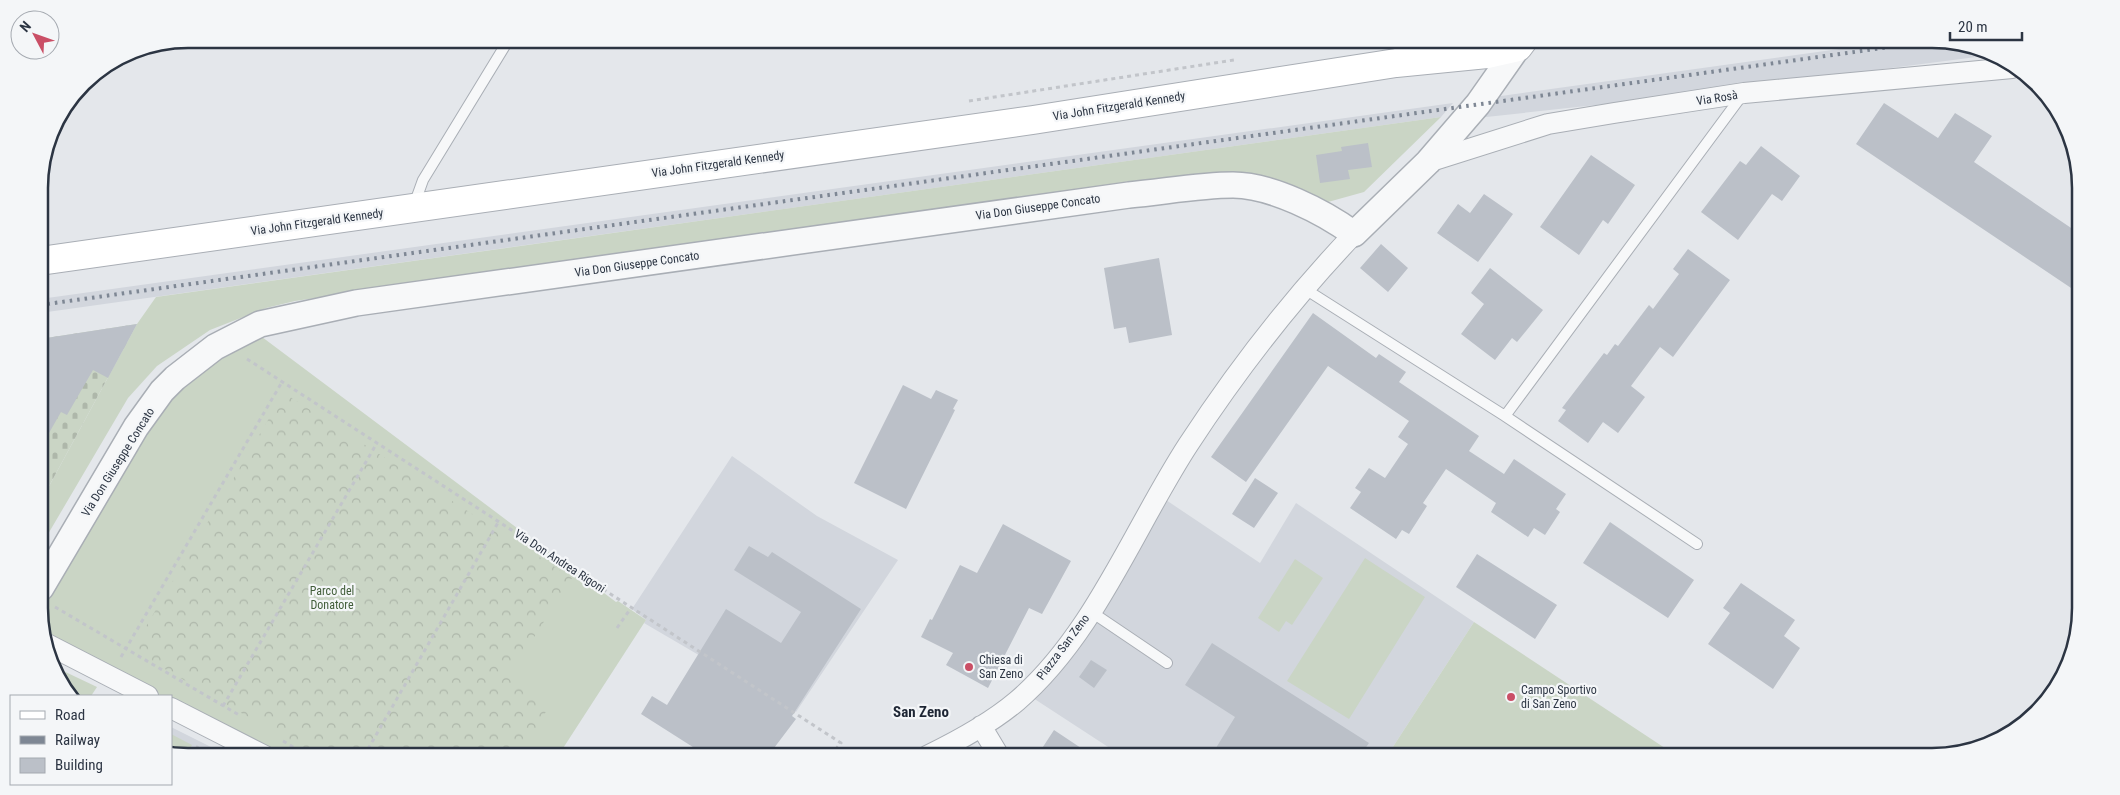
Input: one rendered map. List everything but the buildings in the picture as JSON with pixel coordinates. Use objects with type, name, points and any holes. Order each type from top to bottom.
[{"type":"main road","name":"Via John Fitzgerald Kennedy","points":[[1396,63],[1433,48]]},
{"type":"main road","name":"Via John Fitzgerald Kennedy","points":[[48,260],[1025,121],[1396,63],[1487,54],[1503,48]]},
{"type":"street","points":[[1305,289],[1354,234],[1428,162],[1478,104],[1517,48]]},
{"type":"street","name":"Via Rosà","points":[[1428,162],[1548,124],[1744,93],[2006,69]]},
{"type":"street","name":"Via Don Giuseppe Concato","points":[[48,591],[136,427],[162,391],[175,378],[215,347],[260,324],[283,317],[356,303],[1129,195],[1233,185],[1273,193],[1314,210],[1354,234]]},
{"type":"street","name":"Piazza San Zeno","points":[[942,748],[982,726],[1017,701],[1061,654],[1090,611],[1157,497],[1217,402],[1249,357],[1305,289]]},
{"type":"street","points":[[53,647],[146,695]]},
{"type":"street","points":[[172,709],[249,748]]},
{"type":"street","points":[[982,726],[995,748]]},
{"type":"lane","points":[[413,209],[423,180],[504,48]]},
{"type":"lane","points":[[1505,416],[1744,93]]},
{"type":"lane","points":[[1305,289],[1505,416],[1697,544]]},
{"type":"lane","points":[[1090,611],[1167,663]]},
{"type":"path","name":"Via Don Andrea Rigoni","points":[[246,358],[841,743],[837,748]]},
{"type":"path","points":[[109,676],[282,382]]},
{"type":"path","points":[[223,706],[377,443]]},
{"type":"path","points":[[369,748],[499,521]]},
{"type":"path","points":[[48,600],[55,607],[240,716]]},
{"type":"path","points":[[617,628],[631,608]]},
{"type":"path","points":[[274,736],[294,748]]},
{"type":"path","points":[[197,748],[200,743]]},
{"type":"shaded area","points":[[1846,48],[1951,49],[1981,56],[1642,100],[1477,118],[1494,97]]},
{"type":"shaded area","points":[[1453,103],[1441,117],[48,312],[48,298]]},
{"type":"shaded area","points":[[732,456],[817,516],[898,560],[796,712],[644,623],[646,620],[632,609]]},
{"type":"shaded area","points":[[1166,500],[1260,563],[1296,503],[1474,622],[1393,747],[1109,747],[1033,698]]},
{"type":"shaded area","points":[[172,728],[213,748],[172,746]]},
{"type":"green space","points":[[1441,117],[1364,192],[1328,202],[1246,177],[437,280],[295,301],[266,308],[210,330],[157,366],[128,398],[48,534],[48,488],[137,324],[156,297]]},
{"type":"green space","points":[[137,324],[48,488],[48,338]]},
{"type":"green space","name":"Parco del Donatore","points":[[262,337],[616,602],[618,601],[646,620],[563,748],[264,748],[172,702],[172,695],[158,695],[51,638],[48,599],[149,427],[184,385],[238,346]]},
{"type":"green space","name":"Parco del Donatore","points":[[284,393],[572,578],[509,676],[551,703],[525,748],[302,748],[132,650]]},
{"type":"green space","points":[[1365,558],[1425,597],[1349,719],[1287,681]]},
{"type":"green space","points":[[1295,559],[1323,578],[1292,625],[1286,621],[1279,632],[1258,618]]},
{"type":"green space","name":"Campo Sportivo di San Zeno","points":[[1474,622],[1664,747],[1393,747]]},
{"type":"green space","points":[[63,671],[97,687],[92,695],[78,695]]},
{"type":"green space","points":[[172,735],[192,745],[190,748],[172,746]]},
{"type":"railway","points":[[48,304],[1883,48]]},
{"type":"place","name":"Chiesa di San Zeno","points":[[969,667]]},
{"type":"place","name":"Campo Sportivo di San Zeno","points":[[1511,697]]},
{"type":"district","name":"San Zeno","points":[[921,712]]}]
